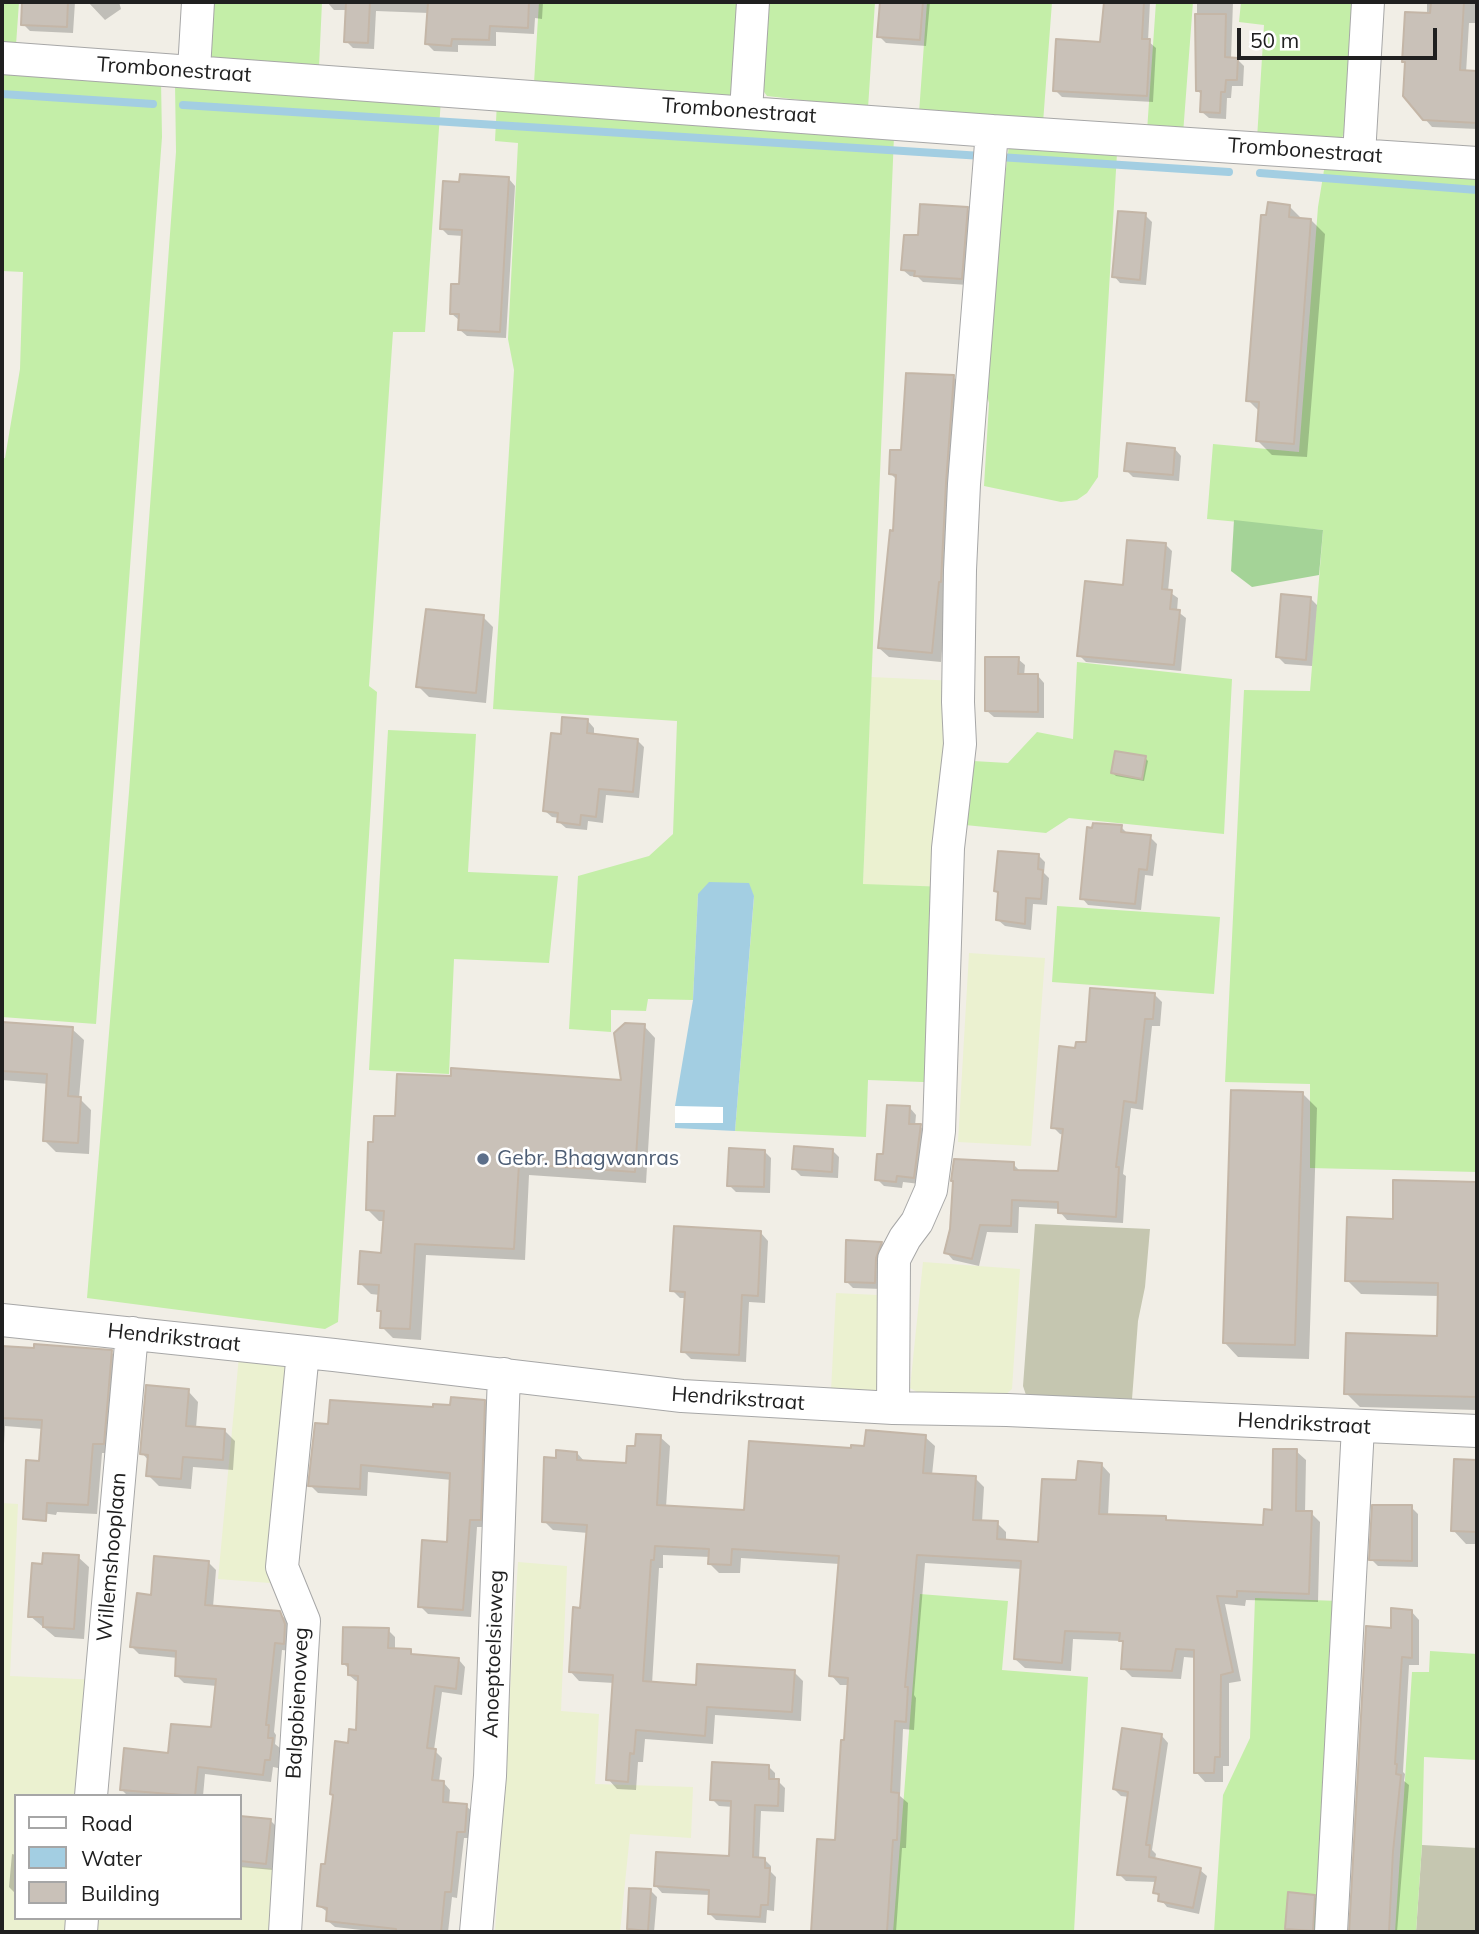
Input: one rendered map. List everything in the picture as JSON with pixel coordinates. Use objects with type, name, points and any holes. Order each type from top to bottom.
[{"type":"street","points":[[194,71],[198,2]]},
{"type":"street","points":[[746,111],[754,2]]},
{"type":"street","points":[[1359,155],[1368,2]]},
{"type":"street","name":"Trombonestraat","points":[[2,58],[992,131],[1477,163]]},
{"type":"street","points":[[893,1408],[894,1259],[917,1222],[931,1190],[939,1131],[948,848],[960,744],[959,649],[964,484],[992,131]]},
{"type":"street","name":"Hendrikstraat","points":[[2,1320],[505,1374],[682,1396],[893,1408],[1021,1410],[1477,1431]]},
{"type":"street","name":"Willemshooplaan","points":[[92,1789],[132,1334]]},
{"type":"street","name":"Balgobienoweg","points":[[285,1932],[304,1620],[282,1567],[303,1352]]},
{"type":"street","name":"Anoeptoelsieweg","points":[[476,1932],[490,1776],[505,1374]]},
{"type":"street","points":[[1331,1932],[1358,1426]]},
{"type":"shaded area","points":[[871,677],[957,681],[949,887],[863,885]]},
{"type":"shaded area","points":[[969,953],[1045,958],[1031,1146],[958,1142]]},
{"type":"shaded area","points":[[1035,1224],[1150,1229],[1145,1287],[1138,1321],[1132,1399],[1026,1395],[1023,1386]]},
{"type":"shaded area","points":[[923,1262],[1020,1269],[1012,1389],[1004,1396],[917,1392],[910,1388]]},
{"type":"shaded area","points":[[836,1293],[898,1296],[879,1393],[831,1391]]},
{"type":"shaded area","points":[[239,1356],[305,1363],[283,1584],[218,1579]]},
{"type":"shaded area","points":[[2,1503],[18,1504],[10,1676],[100,1680],[96,1794],[14,1794],[14,1920],[242,1920],[242,1866],[289,1870],[284,1932],[2,1932]]},
{"type":"shaded area","points":[[518,1562],[567,1566],[561,1711],[599,1714],[595,1784],[693,1787],[691,1838],[630,1834],[620,1932],[495,1932]]},
{"type":"shaded area","points":[[1422,1845],[1477,1848],[1477,1932],[1416,1932]]},
{"type":"green space","points":[[2,2],[19,2],[16,45],[2,44]]},
{"type":"green space","points":[[206,2],[322,2],[319,67],[212,57],[207,50]]},
{"type":"green space","points":[[539,2],[746,2],[734,97],[534,83]]},
{"type":"green space","points":[[763,2],[875,2],[868,108],[767,96],[762,89]]},
{"type":"green space","points":[[927,2],[1052,2],[1043,123],[919,113]]},
{"type":"green space","points":[[1156,2],[1193,2],[1183,134],[1147,131]]},
{"type":"green space","points":[[1241,2],[1354,2],[1347,124],[1342,138],[1257,139],[1264,25],[1239,22]]},
{"type":"green space","points":[[2,69],[161,81],[162,137],[96,1024],[2,1017],[2,459],[5,458],[20,369],[23,272],[2,271]]},
{"type":"green space","points":[[175,83],[441,99],[425,332],[393,332],[369,686],[377,692],[338,1322],[325,1329],[87,1298],[129,792],[176,152]]},
{"type":"green space","points":[[497,102],[894,136],[863,884],[949,887],[950,1083],[868,1080],[866,1137],[735,1131],[754,897],[748,883],[698,894],[693,1000],[648,999],[646,1011],[611,1010],[611,1032],[569,1029],[578,876],[649,856],[673,834],[677,721],[493,709],[514,370],[508,339],[518,143],[495,141]]},
{"type":"green space","points":[[1009,145],[1117,153],[1098,477],[1087,493],[1077,500],[1061,502],[984,486],[989,403],[979,363],[996,201],[1004,185]]},
{"type":"green space","points":[[1325,164],[1477,175],[1477,1172],[1310,1168],[1310,1084],[1225,1082],[1244,690],[1310,691],[1323,530],[1207,519],[1213,444],[1299,452],[1318,207]]},
{"type":"green space","points":[[1234,520],[1323,530],[1319,575],[1252,587],[1231,571]]},
{"type":"green space","points":[[1077,662],[1232,679],[1224,834],[1069,818],[1046,833],[965,825],[973,761],[1008,763],[1037,732],[1073,739]]},
{"type":"green space","points":[[388,730],[476,734],[468,872],[558,876],[549,963],[454,959],[449,1074],[369,1070]]},
{"type":"green space","points":[[1057,906],[1220,917],[1214,994],[1052,982]]},
{"type":"green space","points":[[920,1594],[1008,1601],[1002,1670],[1088,1677],[1074,1932],[893,1932]]},
{"type":"green space","points":[[1255,1598],[1339,1601],[1320,1932],[1214,1932],[1223,1795],[1250,1738]]},
{"type":"green space","points":[[1430,1651],[1477,1654],[1477,1760],[1424,1757],[1416,1932],[1395,1932],[1412,1672],[1429,1672]]},
{"type":"water","points":[[709,882],[749,883],[754,896],[735,1131],[675,1128],[675,1106],[693,1000],[698,894]]},
{"type":"pier","points":[[675,1106],[723,1107],[723,1123],[675,1123]]},
{"type":"building","points":[[22,2],[68,2],[67,27],[21,25]]},
{"type":"building","points":[[346,2],[370,2],[368,43],[344,42]]},
{"type":"building","points":[[428,2],[529,2],[528,28],[490,26],[489,40],[452,39],[451,46],[425,44]]},
{"type":"building","points":[[880,2],[923,2],[920,40],[877,37]]},
{"type":"building","points":[[1104,2],[1144,2],[1142,39],[1150,39],[1147,96],[1053,91],[1056,39],[1100,42]]},
{"type":"building","points":[[1431,2],[1464,2],[1460,70],[1477,71],[1477,123],[1423,120],[1403,96],[1405,12],[1430,13]]},
{"type":"building","points":[[1195,14],[1226,14],[1225,57],[1238,58],[1237,80],[1226,80],[1225,92],[1221,92],[1220,113],[1200,112],[1201,91],[1196,91]]},
{"type":"building","points":[[460,174],[509,177],[500,332],[458,330],[459,314],[450,314],[451,284],[459,284],[462,230],[440,229],[443,181],[459,182]]},
{"type":"building","points":[[1268,202],[1290,205],[1289,217],[1311,219],[1294,444],[1256,441],[1259,402],[1246,401],[1261,215],[1266,215]]},
{"type":"building","points":[[920,204],[968,207],[962,279],[914,276],[915,271],[901,270],[904,235],[918,235]]},
{"type":"building","points":[[1118,211],[1146,213],[1140,280],[1112,277]]},
{"type":"building","points":[[906,373],[954,375],[941,582],[932,653],[878,648],[890,530],[893,531],[896,475],[889,474],[890,450],[901,450]]},
{"type":"building","points":[[1127,443],[1175,448],[1173,475],[1124,471]]},
{"type":"building","points":[[1127,540],[1166,543],[1162,589],[1172,590],[1170,609],[1180,610],[1174,665],[1077,656],[1085,581],[1123,585]]},
{"type":"building","points":[[1281,594],[1311,597],[1306,660],[1276,657]]},
{"type":"building","points":[[426,609],[484,615],[476,693],[416,687]]},
{"type":"building","points":[[985,657],[1019,657],[1018,674],[1038,674],[1038,712],[985,711]]},
{"type":"building","points":[[562,717],[588,719],[587,733],[638,739],[633,792],[599,789],[596,817],[581,815],[580,825],[557,822],[558,813],[543,811],[551,733],[561,734]]},
{"type":"building","points":[[1115,751],[1146,756],[1142,779],[1111,773]]},
{"type":"building","points":[[1093,823],[1122,825],[1121,832],[1151,835],[1147,870],[1139,869],[1135,904],[1080,899],[1087,827],[1092,828]]},
{"type":"building","points":[[998,851],[1039,854],[1038,869],[1043,870],[1041,899],[1026,898],[1025,924],[996,920],[998,892],[994,891]]},
{"type":"building","points":[[1090,988],[1155,993],[1153,1019],[1145,1019],[1136,1103],[1124,1101],[1116,1167],[1119,1167],[1116,1217],[1058,1213],[1058,1202],[1012,1200],[1011,1226],[980,1225],[972,1259],[944,1253],[950,1229],[954,1159],[1014,1162],[1014,1170],[1058,1171],[1063,1129],[1051,1128],[1059,1046],[1075,1048],[1076,1042],[1086,1042]]},
{"type":"building","points":[[2,1022],[73,1027],[68,1096],[81,1097],[78,1143],[43,1141],[47,1074],[2,1071]]},
{"type":"building","points":[[625,1023],[645,1024],[635,1172],[519,1164],[514,1249],[415,1244],[410,1329],[380,1328],[381,1311],[377,1311],[379,1285],[358,1284],[360,1251],[381,1253],[384,1211],[366,1210],[368,1142],[373,1142],[374,1116],[395,1116],[397,1074],[451,1076],[451,1068],[621,1080],[614,1033]]},
{"type":"building","points":[[1231,1090],[1303,1092],[1295,1345],[1223,1343]]},
{"type":"building","points":[[887,1105],[910,1106],[909,1124],[921,1124],[914,1178],[897,1176],[896,1182],[875,1180],[877,1154],[883,1154]]},
{"type":"building","points":[[794,1146],[833,1149],[832,1172],[792,1169]]},
{"type":"building","points":[[729,1148],[765,1150],[764,1187],[727,1186]]},
{"type":"building","points":[[1393,1180],[1477,1182],[1477,1397],[1344,1394],[1346,1333],[1437,1336],[1438,1283],[1345,1281],[1347,1217],[1393,1219]]},
{"type":"building","points":[[674,1226],[761,1231],[758,1296],[742,1295],[739,1355],[681,1352],[685,1292],[670,1291]]},
{"type":"building","points":[[846,1240],[882,1242],[876,1258],[875,1283],[845,1282]]},
{"type":"building","points":[[34,1344],[112,1350],[104,1444],[93,1444],[88,1505],[47,1503],[46,1521],[23,1519],[26,1460],[39,1461],[42,1420],[2,1418],[2,1346],[34,1348]]},
{"type":"building","points":[[146,1385],[189,1389],[186,1426],[225,1429],[223,1460],[183,1457],[181,1479],[146,1476],[148,1455],[140,1454]]},
{"type":"building","points":[[451,1397],[485,1400],[481,1520],[470,1520],[463,1610],[418,1607],[422,1540],[447,1542],[450,1473],[361,1465],[360,1489],[308,1486],[315,1423],[328,1424],[330,1400],[433,1407],[433,1404],[450,1405]]},
{"type":"building","points":[[866,1430],[926,1435],[923,1473],[976,1476],[973,1520],[998,1521],[997,1539],[1038,1542],[1042,1479],[1076,1480],[1078,1461],[1102,1463],[1099,1514],[1166,1516],[1166,1520],[1263,1525],[1264,1509],[1272,1510],[1273,1449],[1297,1449],[1296,1511],[1312,1511],[1309,1594],[1237,1591],[1237,1597],[1217,1596],[1233,1672],[1221,1675],[1220,1757],[1215,1757],[1214,1773],[1194,1773],[1194,1650],[1176,1649],[1172,1671],[1121,1669],[1123,1641],[1119,1641],[1120,1633],[1065,1631],[1062,1663],[1014,1659],[1021,1561],[917,1555],[905,1687],[908,1687],[906,1722],[895,1721],[891,1792],[899,1793],[887,1932],[811,1932],[817,1839],[835,1840],[841,1740],[844,1740],[848,1678],[829,1676],[839,1556],[732,1549],[731,1565],[708,1564],[709,1549],[655,1546],[654,1560],[651,1560],[643,1681],[696,1685],[697,1664],[795,1670],[792,1712],[707,1707],[705,1736],[636,1730],[634,1754],[630,1753],[628,1782],[606,1780],[613,1675],[569,1672],[573,1607],[580,1608],[587,1525],[542,1522],[544,1457],[556,1458],[556,1450],[577,1452],[577,1460],[626,1463],[627,1446],[635,1446],[636,1434],[661,1435],[657,1505],[744,1510],[749,1441],[851,1448],[851,1445],[864,1446]]},
{"type":"building","points":[[1454,1459],[1477,1460],[1477,1532],[1451,1531]]},
{"type":"building","points":[[1372,1505],[1412,1505],[1412,1561],[1369,1560]]},
{"type":"building","points":[[43,1553],[79,1555],[74,1629],[43,1627],[43,1617],[28,1617],[32,1563],[42,1564]]},
{"type":"building","points":[[154,1556],[209,1561],[205,1605],[280,1611],[285,1624],[284,1644],[275,1643],[266,1725],[269,1725],[268,1738],[273,1738],[270,1760],[265,1760],[263,1775],[198,1767],[195,1794],[120,1790],[124,1748],[168,1753],[171,1724],[211,1727],[216,1679],[175,1676],[176,1651],[130,1647],[137,1593],[151,1595]]},
{"type":"building","points":[[1391,1608],[1412,1610],[1412,1658],[1402,1657],[1395,1764],[1396,1774],[1401,1775],[1393,1852],[1389,1932],[1349,1932],[1366,1626],[1391,1628]]},
{"type":"building","points":[[343,1627],[389,1628],[388,1648],[411,1649],[411,1654],[459,1658],[456,1689],[435,1686],[427,1748],[436,1749],[432,1780],[444,1781],[443,1802],[467,1804],[465,1832],[457,1832],[451,1892],[445,1892],[441,1932],[396,1932],[396,1929],[326,1921],[327,1908],[317,1906],[333,1795],[330,1794],[335,1741],[348,1743],[349,1729],[356,1730],[358,1676],[348,1675],[348,1664],[342,1664]]},
{"type":"building","points":[[1122,1728],[1162,1734],[1146,1845],[1150,1845],[1149,1857],[1201,1868],[1193,1908],[1158,1901],[1159,1894],[1153,1893],[1156,1877],[1117,1875],[1128,1792],[1113,1789]]},
{"type":"building","points":[[712,1762],[769,1765],[769,1779],[779,1779],[778,1806],[755,1805],[753,1857],[765,1858],[765,1868],[770,1868],[768,1905],[761,1905],[760,1917],[708,1914],[709,1890],[654,1886],[656,1852],[729,1856],[731,1801],[710,1800]]},
{"type":"building","points":[[242,1816],[271,1819],[266,1864],[242,1861]]},
{"type":"building","points":[[629,1888],[651,1889],[648,1931],[627,1929]]},
{"type":"building","points":[[1288,1892],[1315,1895],[1313,1931],[1285,1929]]},
{"type":"waterway","points":[[2,94],[153,104]]},
{"type":"waterway","points":[[183,105],[982,156]]},
{"type":"waterway","points":[[999,157],[1229,172]]},
{"type":"waterway","points":[[1260,173],[1477,190]]},
{"type":"place","name":"Gebr. Bhagwanras","points":[[483,1159]]}]
